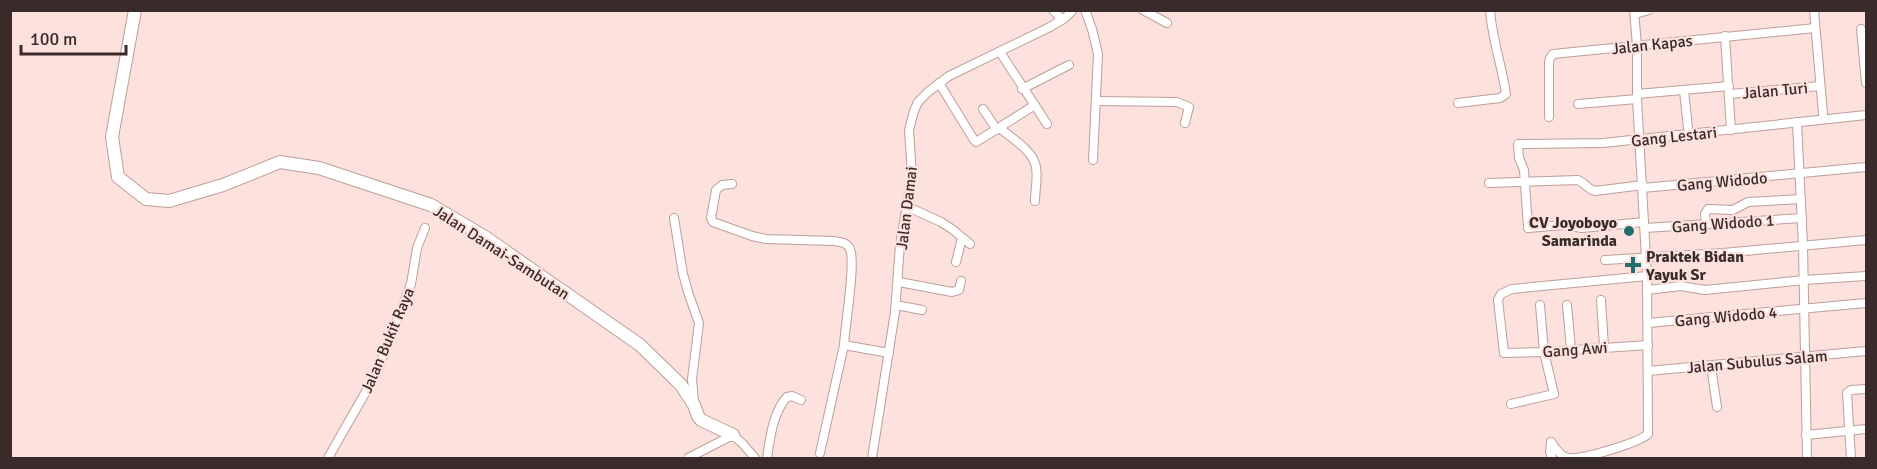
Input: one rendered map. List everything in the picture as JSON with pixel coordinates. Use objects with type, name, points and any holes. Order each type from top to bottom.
[{"type":"street","name":"Jalan Damai-Sambutan","points":[[135,10],[112,137],[118,177],[146,199],[169,201],[223,185],[280,162],[319,168],[431,205],[485,237],[640,345],[681,385],[701,420],[733,435]]},
{"type":"street","points":[[1053,10],[1062,20]]},
{"type":"street","name":"Jalan Damai","points":[[872,459],[896,305],[900,245],[912,176],[909,144],[911,120],[918,102],[939,83],[959,70],[1062,20],[1072,10]]},
{"type":"street","points":[[1085,10],[1098,54],[1093,160]]},
{"type":"street","points":[[1143,10],[1167,23]]},
{"type":"street","points":[[1458,103],[1500,98],[1506,94],[1491,27],[1490,10]]},
{"type":"street","points":[[1552,459],[1551,442],[1563,456],[1572,458],[1606,451],[1637,441],[1647,436],[1649,430],[1647,276],[1634,12],[1649,10]]},
{"type":"street","points":[[1814,10],[1823,114]]},
{"type":"street","name":"Jalan Kapas","points":[[1549,117],[1550,58],[1553,54],[1815,28]]},
{"type":"street","points":[[1861,28],[1866,83]]},
{"type":"street","points":[[1725,36],[1731,130]]},
{"type":"street","points":[[1000,52],[1022,89],[1047,124]]},
{"type":"street","points":[[1022,89],[1069,65]]},
{"type":"street","points":[[939,83],[975,141],[979,141],[1035,105]]},
{"type":"street","name":"Jalan Turi","points":[[1578,104],[1684,91],[1820,86]]},
{"type":"street","points":[[1684,91],[1688,128]]},
{"type":"street","points":[[1096,101],[1177,102],[1189,107],[1185,123]]},
{"type":"street","points":[[983,109],[998,129],[1028,152],[1034,160],[1037,172],[1035,201]]},
{"type":"street","name":"Gang Lestari","points":[[1523,181],[1524,170],[1519,158],[1518,144],[1604,143],[1866,115]]},
{"type":"street","points":[[1797,122],[1803,246],[1807,459]]},
{"type":"street","points":[[1800,174],[1866,167]]},
{"type":"street","name":"Gang Widodo","points":[[1489,183],[1578,180],[1584,183],[1589,190],[1595,191],[1800,174]]},
{"type":"street","name":"Gang Widodo 1","points":[[1523,181],[1528,228],[1564,225],[1582,228],[1706,224],[1802,218]]},
{"type":"street","points":[[732,184],[722,185],[716,190],[711,218],[713,222],[759,238],[844,242],[850,248],[851,280],[844,345],[820,453]]},
{"type":"street","points":[[1706,224],[1706,210],[1733,210],[1748,202],[1801,199]]},
{"type":"street","points":[[906,206],[941,222],[970,244]]},
{"type":"street","points":[[674,218],[683,274],[699,322],[692,379],[694,405]]},
{"type":"street","name":"Jalan Bukit Raya","points":[[328,459],[379,367],[411,284],[417,248],[425,228]]},
{"type":"street","points":[[956,262],[962,238]]},
{"type":"street","points":[[1605,260],[1723,253],[1866,240]]},
{"type":"street","name":"Gang Awi","points":[[1647,276],[1512,289],[1503,292],[1498,300],[1505,353],[1648,345]]},
{"type":"street","points":[[1647,290],[1681,286],[1705,290],[1866,276]]},
{"type":"street","points":[[899,282],[952,292],[959,290],[961,281]]},
{"type":"street","points":[[1601,300],[1604,347]]},
{"type":"street","name":"Gang Widodo 4","points":[[1648,323],[1866,303]]},
{"type":"street","points":[[896,305],[922,310]]},
{"type":"street","points":[[1567,305],[1571,350]]},
{"type":"street","points":[[1511,404],[1554,394],[1544,352],[1540,306]]},
{"type":"street","points":[[844,345],[889,353]]},
{"type":"street","name":"Jalan Subulus Salam","points":[[1648,371],[1866,351]]},
{"type":"street","points":[[1712,366],[1717,407]]},
{"type":"street","points":[[1851,459],[1847,393],[1851,390],[1866,389]]},
{"type":"street","points":[[767,459],[771,434],[782,402],[792,396],[801,400]]},
{"type":"street","points":[[1806,435],[1866,429]]},
{"type":"street","points":[[688,459],[733,435],[755,459]]},
{"type":"place","name":"CV Joyoboyo Samarinda","points":[[1629,231]]},
{"type":"place","name":"Praktek Bidan Yayuk Sr","points":[[1633,265]]}]
